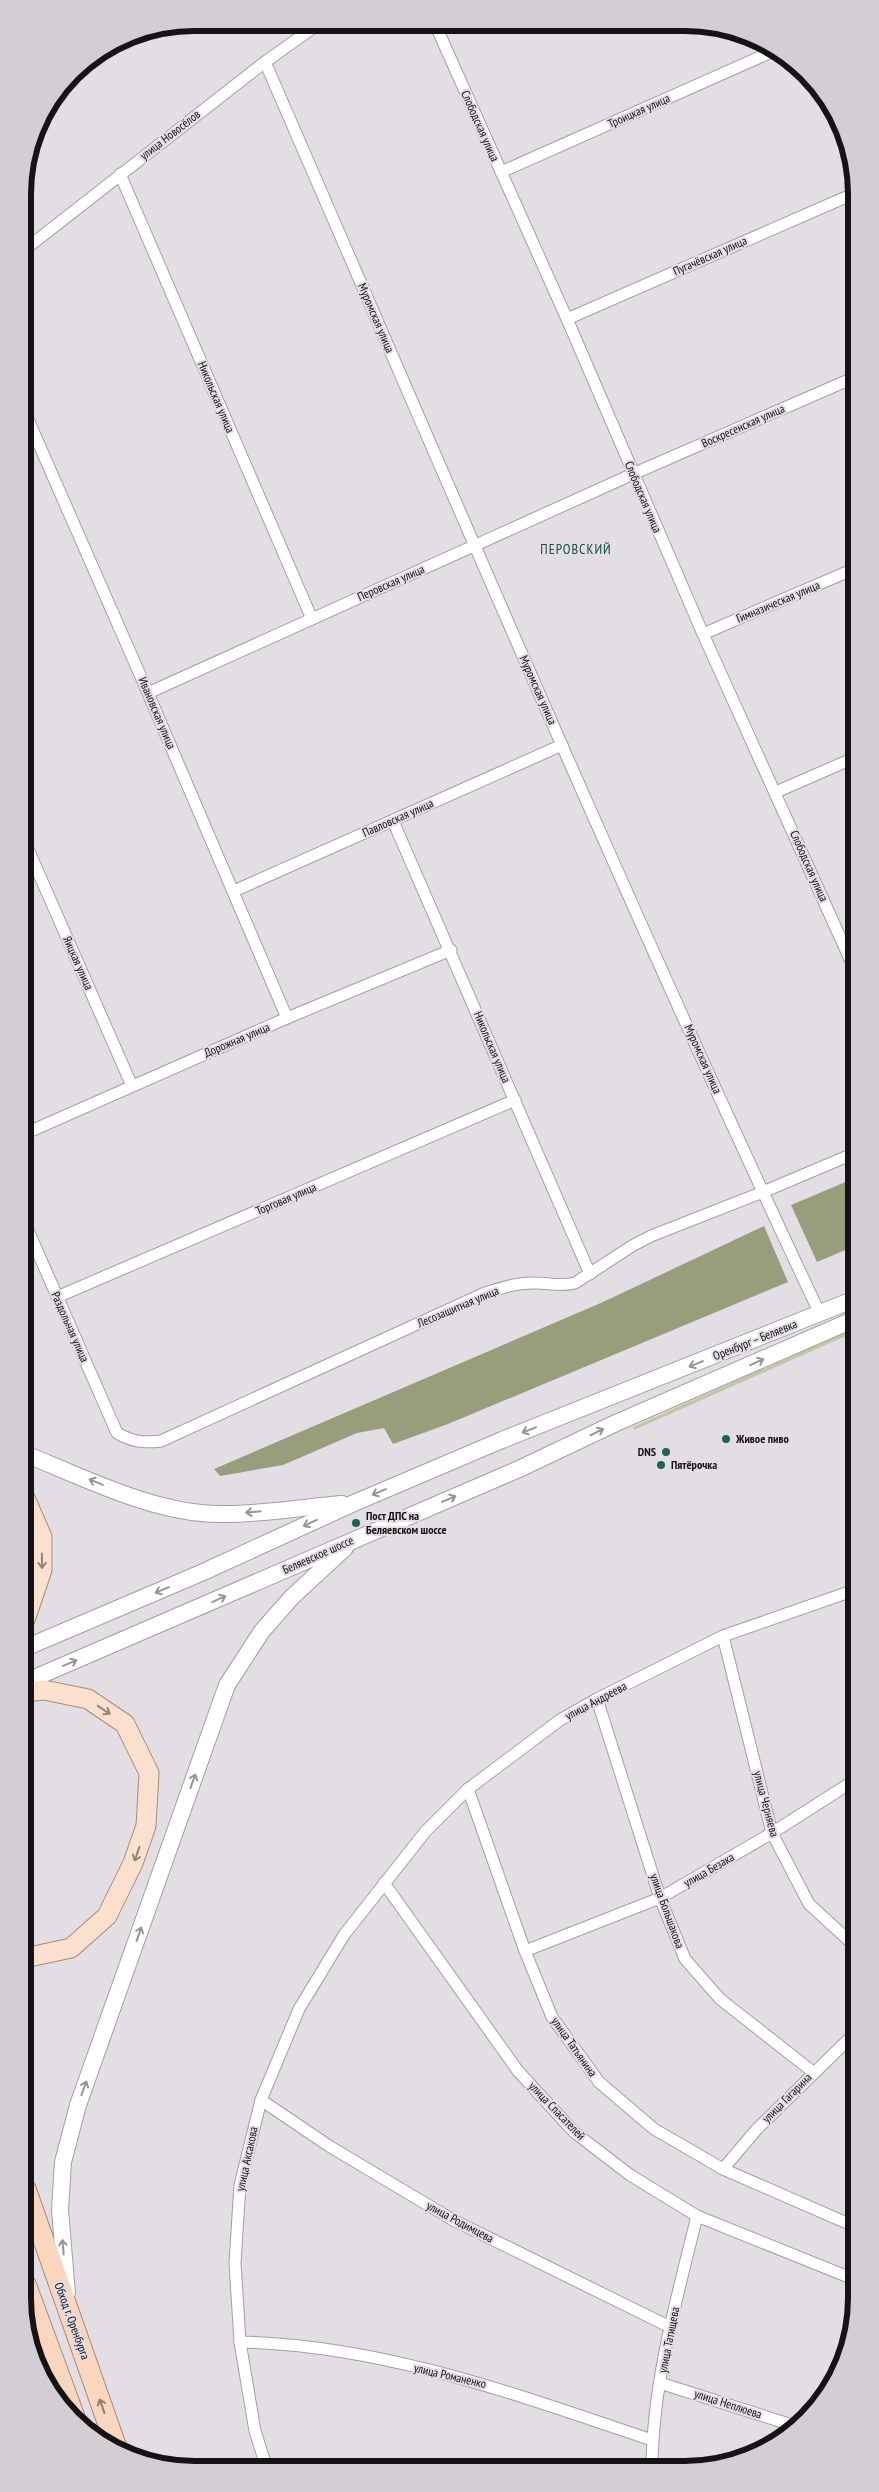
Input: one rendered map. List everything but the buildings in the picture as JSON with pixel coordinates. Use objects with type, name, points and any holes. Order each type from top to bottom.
[{"type":"highway","name":"Обход г. Оренбурга","points":[[31,2204],[113,2439]]},
{"type":"highway","points":[[31,2299],[68,2400]]},
{"type":"main road","name":"Оренбург – Беляевка","points":[[354,1503],[502,1440],[847,1302]]},
{"type":"main road","name":"Оренбург – Беляевка","points":[[664,1402],[847,1322]]},
{"type":"main road","name":"Беляевское шоссе","points":[[31,1679],[356,1538],[519,1470],[664,1402]]},
{"type":"main road","points":[[31,1457],[116,1491],[176,1509],[220,1514],[354,1503]]},
{"type":"main road","points":[[31,1645],[201,1573],[354,1503]]},
{"type":"main road","points":[[31,1513],[42,1537],[42,1570],[31,1601]]},
{"type":"main road","points":[[69,2313],[60,2210],[63,2162],[78,2105],[227,1684],[262,1631],[292,1597],[356,1538]]},
{"type":"main road","points":[[31,1691],[44,1690],[88,1699],[125,1724],[149,1773],[146,1826],[133,1863],[107,1916],[71,1948],[31,1957]]},
{"type":"street","name":"улица Новосёлов","points":[[32,243],[264,62],[309,31]]},
{"type":"street","name":"Слободская улица","points":[[438,31],[568,319],[703,634],[848,947]]},
{"type":"street","name":"Троицкая улица","points":[[501,172],[767,54]]},
{"type":"street","name":"Муромская улица","points":[[264,62],[562,745],[763,1192],[820,1314]]},
{"type":"street","name":"Никольская улица","points":[[120,174],[312,619]]},
{"type":"street","name":"Пугачёвская улица","points":[[568,319],[848,196]]},
{"type":"street","name":"Воскресенская улица","points":[[633,474],[848,381]]},
{"type":"street","name":"Ивановская улица","points":[[32,428],[234,891],[287,1018]]},
{"type":"street","name":"Перовская улица","points":[[148,693],[633,474]]},
{"type":"street","name":"Гимназическая улица","points":[[703,634],[848,572]]},
{"type":"street","name":"Павловская улица","points":[[234,891],[562,745]]},
{"type":"street","points":[[776,792],[848,761]]},
{"type":"street","name":"Никольская улица","points":[[393,821],[451,950],[590,1274]]},
{"type":"street","name":"Яицкая улица","points":[[32,857],[132,1086]]},
{"type":"street","name":"Дорожная улица","points":[[32,1131],[287,1018],[451,950]]},
{"type":"street","name":"Торговая улица","points":[[57,1298],[515,1100]]},
{"type":"street","name":"Лесозащитная улица","points":[[117,1433],[131,1440],[143,1443],[161,1440],[485,1293],[514,1284],[535,1283],[566,1286],[590,1274],[626,1249],[650,1236],[763,1192],[848,1156]]},
{"type":"street","name":"Раздольная улица","points":[[32,1239],[117,1433]]},
{"type":"street","name":"улица Андреева","points":[[384,1882],[425,1832],[468,1788],[525,1744],[597,1699],[723,1636],[847,1593]]},
{"type":"street","name":"улица Черняева","points":[[723,1636],[772,1833],[809,1904],[847,1939]]},
{"type":"street","name":"улица Большакова","points":[[597,1699],[660,1898],[685,1959],[720,1999],[813,2072]]},
{"type":"street","name":"улица Безака","points":[[526,1951],[660,1898],[772,1833],[847,1785]]},
{"type":"street","name":"улица Татьянина","points":[[468,1788],[526,1951],[552,2017],[599,2082],[654,2129],[723,2169],[847,2224]]},
{"type":"street","name":"улица Аксакова","points":[[264,2461],[255,2431],[240,2342],[235,2263],[240,2185],[261,2100],[299,2009],[344,1935],[384,1882]]},
{"type":"street","name":"улица Спасателей","points":[[384,1882],[518,2071],[574,2132],[630,2175],[698,2216],[847,2276]]},
{"type":"street","name":"улица Гагарина","points":[[723,2169],[757,2128],[847,2040]]},
{"type":"street","name":"улица Родимцева","points":[[261,2100],[329,2146],[453,2220],[670,2327]]},
{"type":"street","name":"улица Татищева","points":[[652,2461],[652,2440],[670,2327],[698,2216]]},
{"type":"street","name":"улица Романенко","points":[[240,2342],[288,2344],[361,2355],[442,2373],[492,2386],[652,2440]]},
{"type":"street","name":"улица Неплюева","points":[[660,2383],[788,2424]]},
{"type":"green space","points":[[848,1181],[848,1249],[817,1262],[791,1205]]},
{"type":"green space","points":[[764,1226],[788,1282],[448,1424],[393,1444],[384,1428],[357,1433],[283,1465],[220,1476],[214,1469],[603,1302]]},
{"type":"green space","points":[[847,1331],[847,1335],[634,1430],[633,1427]]},
{"type":"place","name":"Живое пиво","points":[[726,1439]]},
{"type":"place","name":"DNS","points":[[666,1452]]},
{"type":"place","name":"Пятёрочка","points":[[661,1465]]},
{"type":"place","name":"Пост ДПС на Беляевском шоссе","points":[[356,1523]]},
{"type":"district","name":"ПЕРОВСКИЙ","points":[[576,549]]}]
